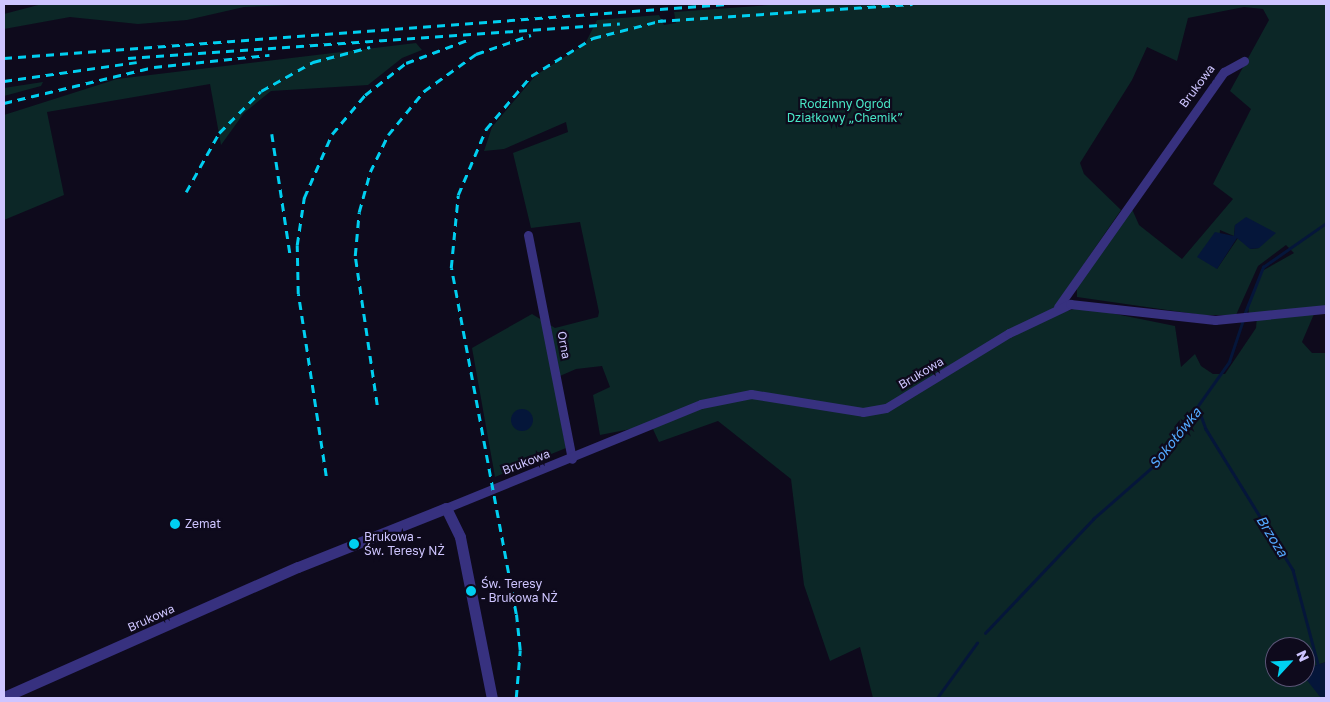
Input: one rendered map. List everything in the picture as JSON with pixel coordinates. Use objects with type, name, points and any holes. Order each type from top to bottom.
[{"type":"street","name":"Brukowa","points":[[1058,307],[1224,72],[1244,61]]},
{"type":"street","name":"Orna","points":[[528,235],[572,459]]},
{"type":"street","name":"Brukowa","points":[[4,697],[298,567],[572,459],[700,404],[751,394],[879,410],[1058,307],[1085,304],[1195,320],[1251,320],[1326,310]]},
{"type":"street","points":[[446,508],[460,537],[492,698]]},
{"type":"green space","points":[[42,4],[318,4],[244,7],[187,20],[138,24],[70,17],[4,29],[4,14]]},
{"type":"green space","name":"Rodzinny Ogród Działkowy „Chemik”","points":[[783,4],[1326,4],[1326,306],[1317,307],[1302,342],[1312,353],[1326,353],[1326,662],[1315,666],[1315,637],[1265,637],[1265,687],[1314,687],[1321,698],[873,698],[860,647],[830,661],[804,585],[791,479],[718,421],[659,442],[651,425],[600,435],[593,395],[610,387],[602,366],[576,369],[553,379],[566,448],[495,477],[472,348],[532,314],[555,328],[598,317],[599,312],[580,222],[531,228],[513,153],[568,132],[566,122],[504,149],[484,151],[492,127],[536,75],[585,44],[597,20],[659,15],[664,25],[676,23],[674,12]],"holes":[[[1244,7],[1263,9],[1269,20],[1230,91],[1251,109],[1213,184],[1233,199],[1182,259],[1139,225],[1132,209],[1077,286],[1077,297],[1202,315],[1236,315],[1258,266],[1286,245],[1294,253],[1262,271],[1248,306],[1249,314],[1257,316],[1256,328],[1225,374],[1213,374],[1201,366],[1195,354],[1181,367],[1175,326],[1081,307],[1060,313],[1057,303],[1121,210],[1084,174],[1080,163],[1132,80],[1147,47],[1177,61],[1188,18]],[[1235,225],[1259,248],[1251,249],[1238,238],[1217,269],[1220,230],[1234,236]]]},
{"type":"green space","points":[[416,43],[422,50],[402,58],[368,85],[271,91],[244,113],[221,145],[210,84],[47,112],[64,195],[4,220],[4,115],[117,79]]},
{"type":"green space","points":[[43,82],[41,86],[4,96],[4,88]]},
{"type":"water","points":[[1246,217],[1276,233],[1259,248],[1250,249],[1237,238],[1217,269],[1197,257],[1215,232],[1234,236],[1235,225]]},
{"type":"water","points":[[522,409],[530,412],[533,420],[530,428],[522,431],[514,428],[511,420],[514,412]]},
{"type":"water","points":[[1326,662],[1326,698],[1321,698],[1312,687],[1315,687],[1315,666]]},
{"type":"waterway","name":"Sokołówka","points":[[1244,315],[1263,267],[1326,223]]},
{"type":"waterway","name":"Sokołówka","points":[[985,633],[1093,519],[1158,462],[1229,362],[1243,320]]},
{"type":"waterway","name":"Brzoza","points":[[1199,410],[1206,429],[1293,570],[1318,664]]},
{"type":"waterway","name":"Sokołówka","points":[[937,698],[977,643]]},
{"type":"railway","points":[[4,58],[727,4]]},
{"type":"railway","points":[[658,21],[912,4]]},
{"type":"railway","points":[[516,698],[520,650],[516,614],[451,268],[458,195],[486,129],[531,76],[593,38],[663,20]]},
{"type":"railway","points":[[128,58],[620,24]]},
{"type":"railway","points":[[377,405],[355,256],[359,212],[370,172],[388,135],[424,91],[476,54],[531,35]]},
{"type":"railway","points":[[326,476],[298,294],[297,245],[304,198],[332,134],[365,95],[406,63],[470,39]]},
{"type":"railway","points":[[186,192],[219,133],[261,91],[313,62],[370,47]]},
{"type":"railway","points":[[4,103],[154,67],[269,55]]},
{"type":"railway","points":[[4,81],[137,62]]},
{"type":"railway","points":[[272,134],[291,259]]},
{"type":"place","name":"Zemat","points":[[175,524]]},
{"type":"place","name":"Brukowa - Św. Teresy NŻ","points":[[354,544]]},
{"type":"place","name":"Św. Teresy - Brukowa NŻ","points":[[471,591]]}]
